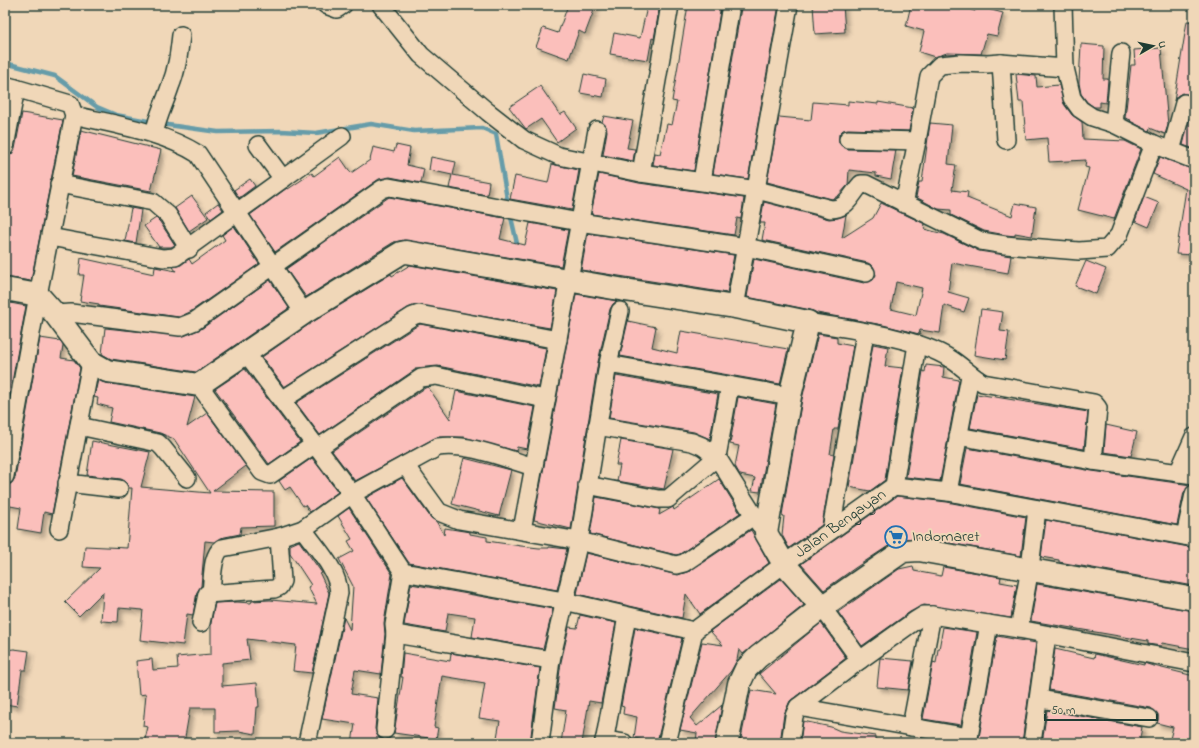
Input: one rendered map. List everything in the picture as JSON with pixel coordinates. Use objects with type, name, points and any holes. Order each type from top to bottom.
[{"type":"street","points":[[326,5],[337,9],[343,5]]},
{"type":"street","points":[[381,5],[421,55],[488,112],[524,140],[559,156],[641,173],[757,190],[831,209],[838,209],[846,205],[861,184],[866,184],[981,241],[1005,245],[1079,251],[1107,249],[1119,235],[1154,144]]},
{"type":"street","points":[[641,173],[670,5]]},
{"type":"street","points":[[702,181],[731,5]]},
{"type":"street","points":[[735,307],[789,5]]},
{"type":"street","points":[[1063,5],[1065,68],[1072,98],[1080,109],[1092,117],[1114,124],[1154,144],[1194,160]]},
{"type":"street","points":[[156,126],[174,74],[181,35]]},
{"type":"street","points":[[1114,124],[1121,53]]},
{"type":"street","points":[[904,204],[929,76],[940,65],[952,63],[1001,63],[1065,68]]},
{"type":"street","points":[[1001,63],[1006,140]]},
{"type":"street","points":[[5,147],[10,87],[70,104],[74,115],[59,184],[5,476]]},
{"type":"street","points":[[1171,151],[1184,103]]},
{"type":"street","points":[[74,115],[156,126],[198,154],[304,313]]},
{"type":"street","points":[[522,530],[597,130]]},
{"type":"street","points":[[50,237],[163,258],[175,257],[189,249],[237,211],[342,136]]},
{"type":"street","points":[[848,139],[917,140]]},
{"type":"street","points":[[258,145],[283,178]]},
{"type":"street","points":[[59,184],[153,202],[168,215],[189,249]]},
{"type":"street","points":[[55,314],[71,313],[180,327],[195,321],[382,189],[389,187],[579,222],[746,247],[866,273]]},
{"type":"street","points":[[5,289],[38,295],[55,314],[91,362],[107,371],[199,385],[304,313],[406,252],[735,307],[917,344],[949,358],[970,376],[983,383],[1094,403],[1098,408],[1093,461]]},
{"type":"street","points":[[540,743],[551,660],[578,541],[608,364],[620,311]]},
{"type":"street","points":[[282,400],[413,316],[419,314],[558,340]]},
{"type":"street","points":[[766,533],[790,396],[808,322]]},
{"type":"street","points":[[831,530],[865,333]]},
{"type":"street","points":[[894,486],[917,344]]},
{"type":"street","points":[[246,353],[352,494],[403,572],[394,625],[395,634],[385,730]]},
{"type":"street","points":[[59,529],[91,362]]},
{"type":"street","points":[[608,364],[790,396]]},
{"type":"street","points":[[199,385],[262,472],[270,475],[421,378],[436,376],[546,399]]},
{"type":"street","points":[[948,492],[970,376]]},
{"type":"street","points":[[587,485],[658,499],[668,499],[717,457],[730,385]]},
{"type":"street","points":[[79,426],[158,443],[187,478]]},
{"type":"street","points":[[597,426],[692,442],[702,446],[717,457],[784,564],[822,607],[860,660]]},
{"type":"street","points":[[958,436],[1093,461],[1186,474],[1194,437]]},
{"type":"street","points":[[211,592],[216,557],[218,551],[222,548],[279,537],[303,528],[352,494],[438,447],[451,445],[465,447],[534,467]]},
{"type":"street","points":[[405,465],[439,512],[459,520],[578,541],[680,565],[754,515]]},
{"type":"street","points":[[67,483],[119,489]]},
{"type":"street","name":"Jalan Bengayan","points":[[694,631],[784,564],[894,486],[948,492],[1190,537]]},
{"type":"street","points":[[1190,537],[1194,494]]},
{"type":"street","points":[[1019,629],[1030,568],[1037,509]]},
{"type":"street","points":[[303,528],[334,574],[338,583],[339,593],[307,743]]},
{"type":"street","points":[[201,623],[205,597],[211,592],[274,589],[279,587],[282,581],[279,537]]},
{"type":"street","points":[[727,743],[739,684],[746,669],[758,657],[822,607],[903,552],[911,549],[1030,568],[1194,599]]},
{"type":"street","points":[[403,572],[564,601],[694,631],[667,743]]},
{"type":"street","points":[[790,743],[794,716],[798,707],[860,660],[924,615],[1019,629],[1194,663]]},
{"type":"street","points":[[911,727],[932,615]]},
{"type":"street","points":[[624,743],[604,742],[627,616]]},
{"type":"street","points":[[798,707],[911,727],[969,740],[989,624]]},
{"type":"street","points":[[395,634],[551,660]]},
{"type":"street","points":[[1032,743],[1040,699],[1047,635]]},
{"type":"street","points":[[1040,699],[1149,718]]},
{"type":"building","points":[[568,5],[596,5],[585,34],[579,31],[569,59],[536,47],[543,28],[558,33]]},
{"type":"building","points":[[688,5],[721,5],[694,171],[653,165],[655,153],[660,154],[667,124],[672,125],[677,102],[672,101]]},
{"type":"building","points":[[745,5],[779,5],[748,179],[713,174],[741,8],[744,8]]},
{"type":"building","points":[[813,5],[843,5],[845,32],[815,34]]},
{"type":"building","points":[[911,5],[954,5],[975,11],[976,6],[1003,13],[997,36],[987,34],[981,54],[947,53],[935,57],[919,52],[924,31],[906,26]]},
{"type":"building","points":[[647,7],[659,10],[654,39],[652,38],[648,60],[610,54],[614,33],[640,38]]},
{"type":"building","points":[[1187,21],[1194,22],[1194,100],[1191,96],[1182,93],[1177,96],[1174,101]]},
{"type":"building","points":[[1081,44],[1104,46],[1103,79],[1108,79],[1106,103],[1100,102],[1100,107],[1094,107],[1087,102],[1081,94],[1079,83]]},
{"type":"building","points":[[1161,48],[1168,125],[1165,134],[1150,128],[1149,131],[1125,118],[1131,65],[1135,65],[1134,50]]},
{"type":"building","points":[[584,74],[606,79],[603,97],[580,93]]},
{"type":"building","points":[[1016,74],[1036,76],[1037,87],[1059,85],[1064,104],[1072,115],[1082,122],[1083,139],[1125,141],[1141,149],[1114,219],[1078,210],[1089,168],[1085,167],[1086,160],[1049,162],[1047,138],[1026,140],[1023,102],[1019,102]]},
{"type":"building","points":[[540,86],[560,115],[565,112],[576,128],[557,142],[541,119],[526,129],[509,107]]},
{"type":"building","points":[[1194,100],[1194,149],[1183,145]]},
{"type":"building","points":[[848,101],[878,104],[878,102],[913,108],[909,131],[848,129],[843,130],[839,134],[839,143],[847,149],[896,150],[891,179],[876,176],[876,173],[849,170],[848,185],[838,196],[832,199],[767,182],[779,117],[811,120],[813,102],[848,105]]},
{"type":"building","points":[[22,113],[63,120],[31,281],[5,277],[5,194],[8,174],[5,173],[5,157],[12,154],[15,149]]},
{"type":"building","points":[[604,116],[633,121],[627,148],[635,149],[633,161],[603,155],[607,131],[606,126],[602,122]]},
{"type":"building","points":[[930,123],[952,125],[948,164],[956,165],[952,190],[968,192],[967,198],[1012,216],[1015,203],[1036,207],[1032,236],[1015,233],[1015,236],[984,231],[951,215],[951,210],[938,209],[916,197],[919,182],[922,182]]},
{"type":"building","points":[[81,130],[161,150],[151,191],[72,176]]},
{"type":"building","points":[[396,145],[410,148],[407,165],[424,169],[421,183],[390,177],[379,179],[275,252],[250,215],[287,188],[288,189],[312,173],[314,176],[340,157],[351,173],[370,160],[373,147],[394,152]]},
{"type":"building","points":[[431,157],[456,162],[453,175],[489,182],[487,195],[449,188],[452,175],[429,170]]},
{"type":"building","points":[[1160,157],[1194,170],[1194,255],[1176,254],[1186,189],[1153,174]]},
{"type":"building","points":[[552,164],[579,170],[572,210],[510,199],[515,176],[548,183]]},
{"type":"building","points":[[599,174],[639,183],[744,198],[741,219],[737,218],[734,235],[591,214]]},
{"type":"building","points":[[250,179],[255,186],[239,198],[234,190]]},
{"type":"building","points":[[192,196],[208,218],[189,231],[175,208]]},
{"type":"building","points":[[389,197],[505,218],[500,239],[525,245],[530,223],[568,230],[561,266],[404,240],[394,242],[306,297],[286,269]]},
{"type":"building","points":[[1144,197],[1159,203],[1149,227],[1135,221]]},
{"type":"building","points":[[764,202],[829,219],[846,215],[842,238],[873,218],[881,203],[925,224],[924,229],[944,234],[979,251],[1011,256],[1008,273],[952,263],[948,292],[969,298],[964,312],[944,305],[940,333],[920,330],[919,334],[883,325],[817,313],[811,310],[747,297],[754,259],[864,283],[873,280],[876,275],[873,266],[868,263],[762,240],[765,223],[760,223]],"holes":[[[896,282],[922,288],[916,315],[891,309]]]},
{"type":"building","points":[[218,203],[223,210],[211,219],[206,212]]},
{"type":"building","points":[[131,208],[141,210],[136,243],[125,241]]},
{"type":"building","points":[[156,218],[175,245],[171,247],[159,247],[144,226]]},
{"type":"building","points":[[234,226],[259,264],[190,312],[179,317],[99,306],[99,304],[80,301],[84,275],[79,275],[81,258],[154,274],[155,267],[176,271],[173,267],[181,265],[189,259],[192,264],[225,240],[222,235]]},
{"type":"building","points":[[588,233],[734,255],[727,293],[581,270]]},
{"type":"building","points":[[1086,261],[1106,269],[1096,294],[1075,286]]},
{"type":"building","points":[[410,265],[557,291],[550,328],[416,305],[408,308],[284,387],[262,357],[311,323],[391,274],[392,276]]},
{"type":"building","points":[[270,280],[289,308],[196,372],[111,359],[102,354],[105,328],[184,336],[201,329]]},
{"type":"building","points":[[576,294],[617,301],[610,309],[598,362],[571,529],[534,520]]},
{"type":"building","points":[[5,302],[26,306],[5,420]]},
{"type":"building","points":[[981,309],[1003,312],[1000,331],[1009,332],[1005,360],[974,355]]},
{"type":"building","points":[[628,321],[656,327],[652,347],[677,353],[681,331],[788,349],[780,384],[620,356]]},
{"type":"building","points":[[420,324],[546,348],[539,387],[438,366],[415,368],[416,369],[320,435],[296,403]]},
{"type":"building","points":[[818,334],[837,337],[837,343],[853,346],[838,429],[834,429],[830,454],[834,455],[822,525],[789,548],[782,535],[784,516],[782,515],[802,399]]},
{"type":"building","points":[[40,338],[60,341],[63,346],[61,358],[74,360],[80,368],[52,514],[44,512],[41,533],[18,529],[21,508],[5,505],[5,486],[12,483],[15,478]]},
{"type":"building","points":[[873,344],[888,347],[885,366],[903,368],[885,480],[870,491],[849,487]]},
{"type":"building","points":[[926,365],[944,367],[943,377],[959,380],[940,481],[906,477],[923,371],[925,372]]},
{"type":"building","points":[[245,369],[300,442],[269,464],[215,389]]},
{"type":"building","points":[[616,376],[718,394],[710,439],[694,432],[609,418]]},
{"type":"building","points":[[98,380],[105,383],[195,397],[187,427],[207,413],[246,466],[213,491],[274,492],[274,526],[241,527],[240,534],[220,538],[214,542],[205,541],[201,586],[197,592],[193,615],[187,614],[183,645],[140,640],[143,610],[119,608],[118,622],[101,621],[103,592],[79,616],[65,602],[100,568],[83,567],[85,546],[127,548],[132,488],[129,488],[125,481],[121,479],[87,475],[92,441],[150,452],[141,487],[210,493],[174,439],[160,433],[109,422],[112,408],[97,404],[98,398],[94,397]]},
{"type":"building","points":[[428,387],[450,419],[456,391],[535,407],[527,449],[517,447],[516,451],[464,437],[437,437],[355,481],[332,451]]},
{"type":"building","points":[[977,394],[1088,412],[1084,449],[970,428]]},
{"type":"building","points":[[738,397],[776,404],[760,492],[752,491],[755,478],[740,475],[735,466],[739,446],[730,444]]},
{"type":"building","points":[[1106,425],[1137,432],[1131,456],[1104,452]]},
{"type":"building","points":[[621,440],[673,449],[664,489],[617,481],[620,465],[616,465]]},
{"type":"building","points":[[967,448],[1092,471],[1191,485],[1184,492],[1177,525],[960,484]]},
{"type":"building","points":[[312,458],[338,492],[310,512],[305,505],[303,506],[290,487],[285,490],[279,481]]},
{"type":"building","points":[[464,458],[511,470],[499,516],[452,504]]},
{"type":"building","points":[[402,478],[431,518],[436,521],[444,535],[445,528],[470,532],[470,534],[487,537],[487,541],[539,548],[549,547],[567,549],[557,590],[409,563],[366,498]]},
{"type":"building","points":[[719,479],[740,513],[680,554],[676,555],[590,534],[596,497],[660,509],[659,515],[673,507],[674,510]]},
{"type":"building","points":[[897,496],[947,502],[1026,517],[1021,556],[921,538],[902,539],[896,541],[824,590],[801,564]]},
{"type":"building","points":[[349,508],[392,574],[384,623],[385,634],[381,674],[355,670],[351,694],[378,698],[375,729],[379,738],[385,740],[385,743],[352,743],[355,724],[322,719],[344,618],[350,630],[353,586],[339,559],[354,551],[348,541],[352,539],[338,516]]},
{"type":"building","points":[[1046,520],[1194,548],[1191,560],[1194,561],[1194,586],[1059,562],[1059,560],[1041,557]]},
{"type":"building","points":[[751,530],[769,563],[700,614],[686,594],[682,618],[577,594],[586,553],[678,575],[690,571]]},
{"type":"building","points":[[299,541],[322,573],[320,574],[329,593],[312,673],[293,671],[296,645],[247,639],[250,660],[222,663],[222,686],[257,683],[259,707],[257,707],[255,734],[239,731],[215,732],[215,708],[190,708],[184,743],[144,743],[148,727],[143,726],[146,694],[139,695],[136,661],[152,659],[153,670],[178,668],[177,657],[211,654],[211,623],[215,603],[251,603],[252,601],[270,600],[317,604],[308,587],[311,585],[290,553],[290,545]]},
{"type":"building","points":[[913,566],[914,571],[941,576],[943,567],[1001,577],[1000,582],[1017,585],[1011,618],[924,605],[910,612],[862,646],[838,612],[899,569]]},
{"type":"building","points":[[781,579],[804,605],[743,654],[739,649],[737,660],[731,671],[690,718],[697,726],[722,705],[715,743],[696,743],[697,733],[680,730],[702,642],[723,645],[710,631]]},
{"type":"building","points":[[411,584],[553,609],[543,649],[472,637],[475,617],[448,613],[445,632],[404,625]]},
{"type":"building","points":[[1037,584],[1194,611],[1194,649],[1162,643],[1161,646],[1148,644],[1148,641],[1031,621]]},
{"type":"building","points":[[580,615],[616,623],[601,703],[589,701],[582,743],[561,743],[566,710],[555,708],[561,662],[569,627],[577,628]]},
{"type":"building","points":[[821,623],[846,658],[790,701],[784,714],[780,743],[740,743],[751,690],[776,694],[759,674]]},
{"type":"building","points":[[943,627],[977,632],[961,725],[923,719],[933,662],[936,663]]},
{"type":"building","points":[[635,628],[682,638],[657,742],[634,738],[637,717],[623,714],[624,707],[621,706]]},
{"type":"building","points":[[997,636],[1036,643],[1022,743],[978,743]]},
{"type":"building","points":[[14,649],[29,651],[26,670],[22,670],[17,706],[5,704],[5,650]]},
{"type":"building","points":[[1055,649],[1094,658],[1095,654],[1144,665],[1144,663],[1194,676],[1194,743],[1169,743],[1173,727],[1157,723],[1158,714],[1151,708],[1049,690]]},
{"type":"building","points":[[403,653],[450,661],[451,653],[540,668],[530,743],[496,743],[500,721],[479,718],[485,683],[442,676],[434,727],[438,728],[436,739],[394,733],[403,677],[401,677]]},
{"type":"building","points":[[880,658],[913,661],[908,690],[877,687]]},
{"type":"building","points":[[1047,710],[1142,727],[1139,743],[1042,743]]},
{"type":"building","points":[[803,721],[831,727],[840,731],[876,736],[876,743],[800,743]]},
{"type":"waterway","points":[[5,63],[55,76],[97,107],[116,115],[153,122]]},
{"type":"waterway","points":[[161,124],[218,132],[281,131],[316,133],[371,124],[414,131],[482,128],[496,134],[508,205]]},
{"type":"waterway","points":[[511,217],[518,248]]},
{"type":"place","name":"Indomaret","points":[[896,537]]}]
